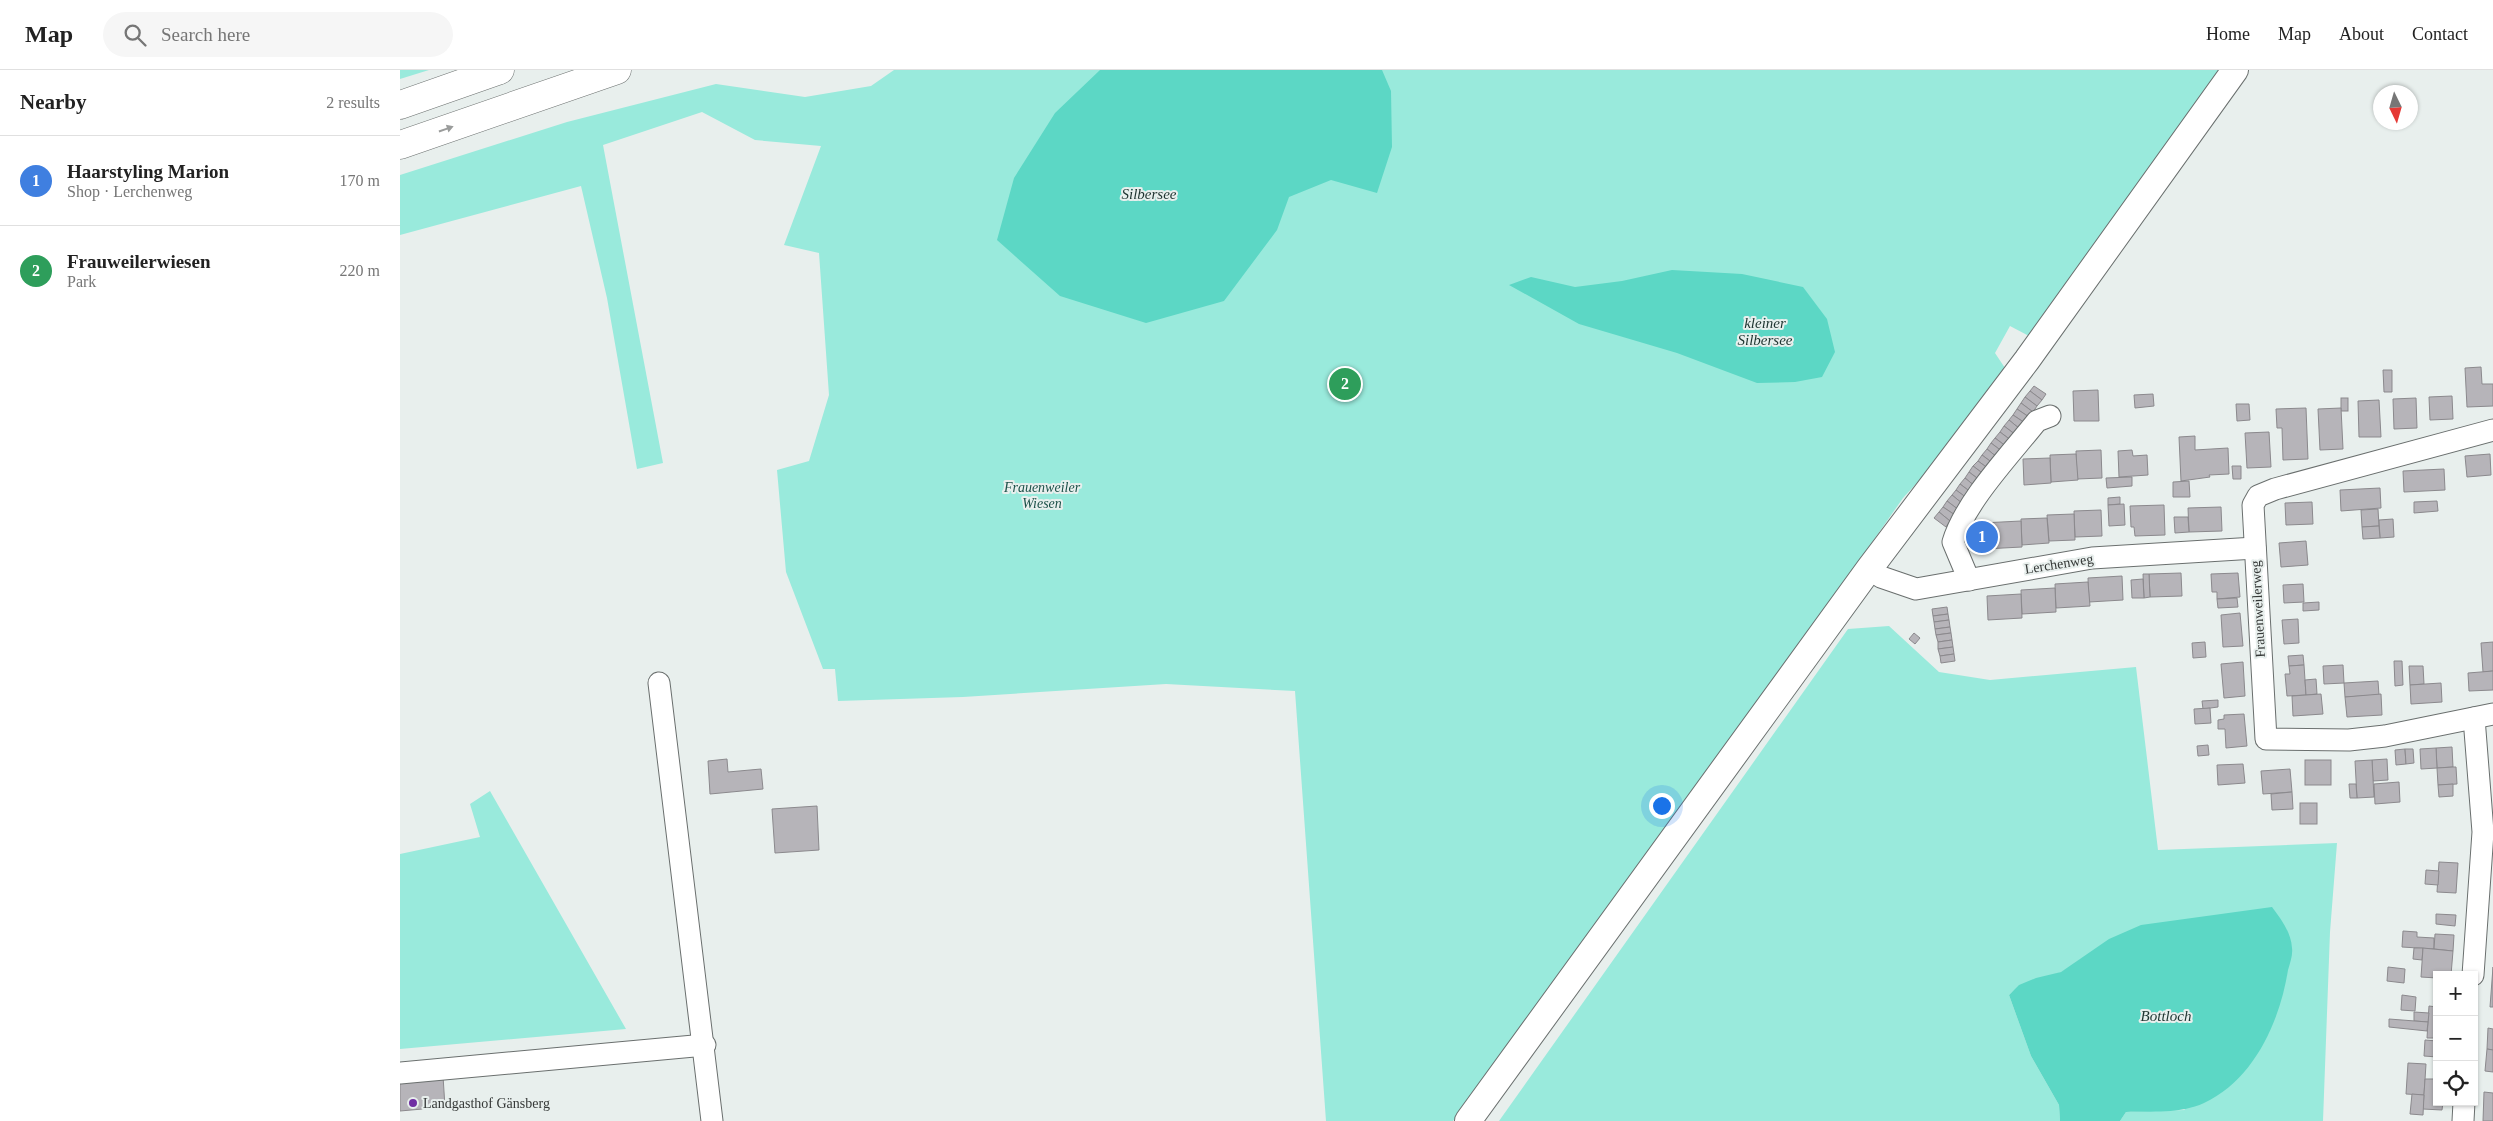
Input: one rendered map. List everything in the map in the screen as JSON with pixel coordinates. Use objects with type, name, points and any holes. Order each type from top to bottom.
[{"type":"highway","points":[[400,105],[500,70]]},
{"type":"highway","points":[[400,145],[617,70]]},
{"type":"main road","points":[[1468,1121],[1870,569],[2027,360],[2235,70]]},
{"type":"street","points":[[1969,580],[1953,542],[1957,527],[2037,421],[2050,416]]},
{"type":"street","name":"Frauenweilerweg","points":[[2484,716],[2385,736],[2349,740],[2266,738],[2253,505],[2258,496],[2493,430]]},
{"type":"street","name":"Lerchenweg","points":[[1870,569],[1881,577],[1916,589],[2092,558],[2255,548]]},
{"type":"street","points":[[659,683],[705,1045],[712,1121]]},
{"type":"street","points":[[2473,971],[2483,832],[2484,716]]},
{"type":"street","points":[[400,1073],[705,1045]]},
{"type":"street","points":[[2463,1121],[2464,1106]]},
{"type":"green space","points":[[400,70],[429,70],[400,79]]},
{"type":"green space","name":"Frauenweiler Wiesen","points":[[894,70],[2222,70],[2029,336],[2010,326],[1995,353],[2005,368],[1936,462],[1903,498],[1748,720],[1453,1121],[1326,1121],[1295,691],[1166,684],[963,697],[838,701],[835,669],[823,669],[786,572],[777,470],[809,461],[829,395],[819,253],[784,245],[821,146],[755,140],[702,112],[603,145],[663,463],[637,469],[607,298],[581,186],[400,235],[400,175],[567,122],[716,84],[805,97],[871,86]]},
{"type":"green space","points":[[1889,626],[1939,672],[1990,680],[2136,667],[2158,850],[2337,843],[2330,932],[2323,1121],[2120,1121],[2126,1112],[2185,1110],[2082,958],[2062,972],[2026,983],[2009,995],[2031,1056],[2059,1105],[2060,1121],[1499,1121],[1848,629]]},
{"type":"green space","points":[[490,791],[626,1029],[400,1049],[400,854],[480,837],[470,804]]},
{"type":"water","name":"Silbersee","points":[[1100,70],[1382,70],[1391,91],[1392,147],[1377,193],[1331,180],[1289,197],[1277,230],[1224,301],[1146,323],[1060,296],[997,240],[1014,178],[1055,113]]},
{"type":"water","name":"kleiner Silbersee","points":[[1672,270],[1742,274],[1803,287],[1827,319],[1835,352],[1822,377],[1795,382],[1757,383],[1677,353],[1579,324],[1509,285],[1531,277],[1575,287],[1622,281]]},
{"type":"water","name":"Bottloch","points":[[2272,907],[2288,931],[2292,956],[2279,1009],[2271,1028],[2262,1047],[2237,1080],[2222,1093],[2195,1107],[2166,1111],[2126,1112],[2120,1121],[2060,1121],[2059,1105],[2031,1056],[2009,995],[2019,985],[2036,978],[2061,972],[2109,939],[2141,925]]},
{"type":"building","points":[[2481,367],[2482,384],[2493,384],[2493,406],[2467,407],[2465,368]]},
{"type":"building","points":[[2383,370],[2392,370],[2392,392],[2384,392]]},
{"type":"building","points":[[2034,386],[2046,394],[2042,400],[2030,391]]},
{"type":"building","points":[[2098,390],[2099,421],[2074,421],[2073,391]]},
{"type":"building","points":[[2030,391],[2042,400],[2037,406],[2025,397]]},
{"type":"building","points":[[2153,394],[2154,406],[2135,408],[2134,395]]},
{"type":"building","points":[[2452,396],[2453,419],[2430,420],[2429,397]]},
{"type":"building","points":[[2025,397],[2037,406],[2033,412],[2021,403]]},
{"type":"building","points":[[2341,398],[2348,398],[2348,411],[2341,411]]},
{"type":"building","points":[[2416,398],[2417,428],[2394,429],[2393,399]]},
{"type":"building","points":[[2379,400],[2381,437],[2359,437],[2358,401]]},
{"type":"building","points":[[2021,403],[2033,412],[2029,417],[2017,409]]},
{"type":"building","points":[[2236,404],[2249,404],[2250,420],[2237,421]]},
{"type":"building","points":[[2306,408],[2308,459],[2283,460],[2282,428],[2277,428],[2276,409]]},
{"type":"building","points":[[2341,408],[2343,449],[2320,450],[2318,409]]},
{"type":"building","points":[[2017,409],[2029,417],[2025,423],[2013,415]]},
{"type":"building","points":[[2013,415],[2025,423],[2020,429],[2009,420]]},
{"type":"building","points":[[2009,420],[2020,429],[2016,435],[2004,426]]},
{"type":"building","points":[[2004,426],[2016,435],[2012,441],[2000,432]]},
{"type":"building","points":[[2000,432],[2012,441],[2007,447],[1995,438]]},
{"type":"building","points":[[2269,432],[2271,467],[2247,468],[2245,433]]},
{"type":"building","points":[[2195,436],[2195,450],[2228,448],[2229,474],[2209,475],[2210,477],[2181,481],[2179,437]]},
{"type":"building","points":[[1995,438],[2007,447],[2003,452],[1991,443]]},
{"type":"building","points":[[1991,443],[2003,452],[1998,458],[1987,449]]},
{"type":"building","points":[[1987,449],[1998,458],[1994,464],[1982,455]]},
{"type":"building","points":[[2101,450],[2102,478],[2077,479],[2076,451]]},
{"type":"building","points":[[2132,450],[2133,456],[2147,455],[2148,475],[2119,477],[2118,451]]},
{"type":"building","points":[[2076,454],[2078,480],[2051,482],[2050,455]]},
{"type":"building","points":[[2490,454],[2491,475],[2467,477],[2465,456]]},
{"type":"building","points":[[1982,455],[1994,464],[1989,469],[1978,461]]},
{"type":"building","points":[[2050,458],[2051,483],[2024,485],[2023,459]]},
{"type":"building","points":[[1978,461],[1989,469],[1985,475],[1973,466]]},
{"type":"building","points":[[1973,466],[1985,475],[1981,481],[1969,472]]},
{"type":"building","points":[[2232,466],[2241,466],[2241,479],[2233,479]]},
{"type":"building","points":[[2444,469],[2445,490],[2404,492],[2403,471]]},
{"type":"building","points":[[1969,472],[1981,481],[1976,487],[1965,478]]},
{"type":"building","points":[[2132,477],[2132,486],[2107,488],[2106,478]]},
{"type":"building","points":[[1965,478],[1976,487],[1972,493],[1960,484]]},
{"type":"building","points":[[2189,481],[2190,497],[2173,497],[2173,482]]},
{"type":"building","points":[[1960,484],[1972,493],[1967,498],[1956,490]]},
{"type":"building","points":[[2380,488],[2381,508],[2341,511],[2340,490]]},
{"type":"building","points":[[1956,490],[1967,498],[1963,504],[1952,495]]},
{"type":"building","points":[[1952,495],[1963,504],[1959,510],[1947,501]]},
{"type":"building","points":[[2120,497],[2120,504],[2108,505],[2108,498]]},
{"type":"building","points":[[1947,501],[1959,510],[1955,515],[1943,507]]},
{"type":"building","points":[[2437,501],[2438,511],[2414,513],[2414,502]]},
{"type":"building","points":[[2312,502],[2313,524],[2286,525],[2285,503]]},
{"type":"building","points":[[2124,504],[2125,525],[2109,526],[2108,505]]},
{"type":"building","points":[[2164,505],[2165,535],[2135,536],[2134,527],[2131,527],[2130,506]]},
{"type":"building","points":[[1943,507],[1955,515],[1950,521],[1939,512]]},
{"type":"building","points":[[2221,507],[2222,531],[2189,532],[2188,508]]},
{"type":"building","points":[[2378,509],[2379,526],[2362,527],[2361,510]]},
{"type":"building","points":[[2101,510],[2102,536],[2075,537],[2074,511]]},
{"type":"building","points":[[1939,512],[1950,521],[1946,527],[1934,518]]},
{"type":"building","points":[[2074,514],[2075,540],[2049,541],[2047,515]]},
{"type":"building","points":[[2174,517],[2188,517],[2189,532],[2175,533]]},
{"type":"building","points":[[2047,518],[2049,543],[2022,545],[2021,519]]},
{"type":"building","points":[[2393,519],[2394,537],[2380,538],[2379,520]]},
{"type":"building","points":[[2021,521],[2022,547],[1984,549],[1982,523]]},
{"type":"building","points":[[2379,526],[2380,538],[2363,539],[2362,527]]},
{"type":"building","points":[[1969,532],[1983,532],[1984,546],[1969,547]]},
{"type":"building","points":[[2306,541],[2308,565],[2281,567],[2279,543]]},
{"type":"building","points":[[2181,573],[2182,596],[2150,597],[2149,574]]},
{"type":"building","points":[[2238,573],[2240,597],[2217,599],[2217,592],[2212,592],[2211,574]]},
{"type":"building","points":[[2143,574],[2149,574],[2150,597],[2144,598]]},
{"type":"building","points":[[2122,576],[2123,600],[2089,602],[2088,578]]},
{"type":"building","points":[[2143,579],[2144,598],[2132,598],[2131,580]]},
{"type":"building","points":[[2088,582],[2090,606],[2056,608],[2055,584]]},
{"type":"building","points":[[2303,584],[2304,602],[2284,603],[2283,585]]},
{"type":"building","points":[[2055,588],[2056,612],[2022,614],[2021,590]]},
{"type":"building","points":[[2021,594],[2022,618],[1988,620],[1987,596]]},
{"type":"building","points":[[2237,598],[2238,607],[2218,608],[2217,599]]},
{"type":"building","points":[[2319,602],[2319,610],[2303,611],[2303,603]]},
{"type":"building","points":[[1947,607],[1948,614],[1933,616],[1932,609]]},
{"type":"building","points":[[2240,613],[2243,646],[2223,647],[2221,615]]},
{"type":"building","points":[[1948,614],[1949,620],[1934,622],[1933,616]]},
{"type":"building","points":[[2298,619],[2299,643],[2284,644],[2282,620]]},
{"type":"building","points":[[1949,620],[1950,627],[1935,629],[1934,622]]},
{"type":"building","points":[[1950,627],[1951,633],[1936,635],[1935,629]]},
{"type":"building","points":[[1914,633],[1920,638],[1915,644],[1909,639]]},
{"type":"building","points":[[1951,633],[1952,640],[1938,642],[1936,635]]},
{"type":"building","points":[[1952,640],[1953,647],[1938,649],[1938,642]]},
{"type":"building","points":[[2205,642],[2206,657],[2193,658],[2192,643]]},
{"type":"building","points":[[2493,642],[2493,671],[2483,672],[2481,643]]},
{"type":"building","points":[[1953,647],[1954,654],[1940,656],[1938,649]]},
{"type":"building","points":[[1954,654],[1955,661],[1941,663],[1940,656]]},
{"type":"building","points":[[2303,655],[2304,665],[2289,666],[2288,656]]},
{"type":"building","points":[[2394,661],[2402,661],[2403,685],[2395,686]]},
{"type":"building","points":[[2243,662],[2245,696],[2224,698],[2221,664]]},
{"type":"building","points":[[2304,665],[2306,695],[2287,696],[2285,674],[2290,674],[2289,666]]},
{"type":"building","points":[[2343,665],[2344,683],[2324,684],[2323,666]]},
{"type":"building","points":[[2409,666],[2423,666],[2424,684],[2410,685]]},
{"type":"building","points":[[2493,671],[2493,690],[2469,691],[2468,673]]},
{"type":"building","points":[[2316,679],[2317,694],[2306,695],[2305,680]]},
{"type":"building","points":[[2378,681],[2379,695],[2345,697],[2344,683]]},
{"type":"building","points":[[2441,683],[2442,702],[2411,704],[2410,685]]},
{"type":"building","points":[[2321,694],[2323,714],[2293,716],[2292,696]]},
{"type":"building","points":[[2381,694],[2382,715],[2347,717],[2345,697]]},
{"type":"building","points":[[2218,700],[2218,707],[2203,709],[2202,701]]},
{"type":"building","points":[[2210,708],[2211,723],[2195,724],[2194,709]]},
{"type":"building","points":[[2244,714],[2247,746],[2226,748],[2225,729],[2218,729],[2218,720],[2224,719],[2224,715]]},
{"type":"building","points":[[2208,745],[2209,755],[2198,756],[2197,746]]},
{"type":"building","points":[[2452,747],[2453,767],[2437,768],[2436,748]]},
{"type":"building","points":[[2436,748],[2437,768],[2421,769],[2420,749]]},
{"type":"building","points":[[2405,749],[2406,764],[2396,765],[2395,750]]},
{"type":"building","points":[[2405,749],[2413,749],[2414,763],[2406,764]]},
{"type":"building","points":[[727,759],[728,772],[761,769],[763,789],[710,794],[708,761]]},
{"type":"building","points":[[2387,759],[2388,780],[2373,781],[2372,760]]},
{"type":"building","points":[[2305,760],[2331,760],[2331,785],[2305,785]]},
{"type":"building","points":[[2372,760],[2374,797],[2357,798],[2355,761]]},
{"type":"building","points":[[2243,764],[2245,783],[2218,785],[2217,765]]},
{"type":"building","points":[[2456,767],[2457,784],[2438,785],[2437,768]]},
{"type":"building","points":[[2290,769],[2292,792],[2263,794],[2261,771]]},
{"type":"building","points":[[2399,782],[2400,802],[2375,804],[2374,784]]},
{"type":"building","points":[[2349,784],[2356,784],[2357,798],[2350,798]]},
{"type":"building","points":[[2453,784],[2453,796],[2439,797],[2438,785]]},
{"type":"building","points":[[2292,792],[2293,809],[2272,810],[2271,794]]},
{"type":"building","points":[[2300,803],[2317,803],[2317,824],[2300,824]]},
{"type":"building","points":[[817,806],[819,850],[775,853],[772,809]]},
{"type":"building","points":[[2439,862],[2458,863],[2456,893],[2437,892]]},
{"type":"building","points":[[2426,870],[2439,871],[2438,885],[2425,884]]},
{"type":"building","points":[[2436,914],[2456,915],[2455,926],[2436,924]]},
{"type":"building","points":[[2403,931],[2417,932],[2417,937],[2434,938],[2434,949],[2402,947]]},
{"type":"building","points":[[2435,934],[2454,935],[2453,951],[2434,949]]},
{"type":"building","points":[[2414,948],[2423,948],[2422,960],[2413,959]]},
{"type":"building","points":[[2423,948],[2453,951],[2451,971],[2433,971],[2433,978],[2421,977]]},
{"type":"building","points":[[2388,967],[2405,969],[2404,983],[2387,981]]},
{"type":"building","points":[[2493,967],[2493,1007],[2490,1007]]},
{"type":"building","points":[[2402,995],[2416,997],[2415,1011],[2401,1010]]},
{"type":"building","points":[[2429,1006],[2433,1006],[2433,1038],[2427,1038]]},
{"type":"building","points":[[2414,1012],[2429,1013],[2428,1022],[2414,1021]]},
{"type":"building","points":[[2389,1019],[2428,1022],[2427,1031],[2389,1027]]},
{"type":"building","points":[[2488,1028],[2493,1029],[2493,1050],[2487,1049]]},
{"type":"building","points":[[2425,1040],[2433,1041],[2433,1057],[2424,1056]]},
{"type":"building","points":[[2487,1049],[2493,1050],[2493,1072],[2485,1071]]},
{"type":"building","points":[[2408,1063],[2426,1064],[2424,1095],[2406,1094]]},
{"type":"building","points":[[443,1076],[445,1107],[400,1111],[400,1081]]},
{"type":"building","points":[[2425,1079],[2433,1079],[2433,1106],[2442,1106],[2442,1110],[2423,1109]]},
{"type":"building","points":[[2484,1092],[2493,1093],[2493,1121],[2483,1121]]},
{"type":"building","points":[[2412,1094],[2424,1095],[2423,1115],[2410,1114]]},
{"type":"place","name":"Frauweilerwiesen","points":[[1345,384]]},
{"type":"place","name":"Haarstyling Marion","points":[[1982,537]]},
{"type":"place","name":"Landgasthof Gänsberg","points":[[413,1103]]}]
